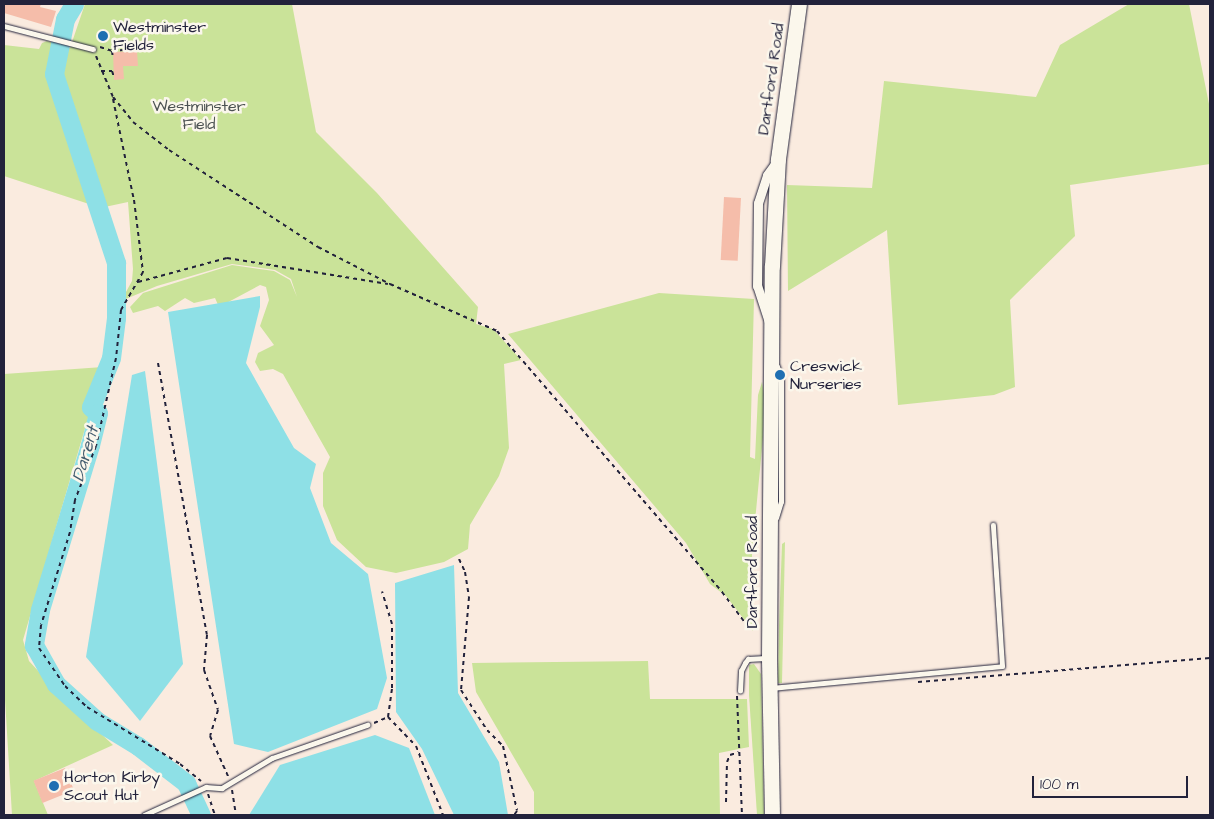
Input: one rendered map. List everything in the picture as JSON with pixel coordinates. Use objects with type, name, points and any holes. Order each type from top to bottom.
[{"type":"main road","name":"Dartford Road","points":[[772,815],[769,658],[771,336],[778,159],[799,4]]},
{"type":"lane","points":[[4,26],[69,44],[94,47]]},
{"type":"lane","points":[[770,688],[1002,666],[993,525]]},
{"type":"lane","points":[[740,691],[741,671],[748,659],[769,658]]},
{"type":"lane","points":[[144,815],[174,800],[205,788],[222,788],[272,758],[367,726]]},
{"type":"path","points":[[137,49],[112,51],[94,47],[101,71],[113,97],[134,200],[143,272],[121,310],[116,358],[96,446],[75,500],[70,532],[41,625],[38,648],[65,686],[87,708],[196,774],[205,788],[215,815]]},
{"type":"path","points":[[112,51],[113,59]]},
{"type":"path","points":[[101,71],[113,71],[114,77]]},
{"type":"path","points":[[113,97],[133,122],[169,150],[318,248],[390,284],[497,330],[716,585],[749,628]]},
{"type":"path","points":[[137,282],[226,258],[390,284]]},
{"type":"path","points":[[158,363],[207,634],[204,670],[218,710],[210,736],[230,782],[236,815]]},
{"type":"path","points":[[459,559],[465,572],[468,597],[461,690],[487,730],[503,746],[517,811],[514,815]]},
{"type":"path","points":[[382,591],[392,624],[392,688],[388,717]]},
{"type":"path","points":[[912,683],[1210,658]]},
{"type":"path","points":[[740,691],[735,700],[742,815]]},
{"type":"path","points":[[367,726],[388,717]]},
{"type":"path","points":[[388,717],[416,746],[443,815]]},
{"type":"path","points":[[726,802],[727,762],[730,756],[739,752]]},
{"type":"green space","name":"Westminster Field","points":[[85,4],[292,4],[316,132],[377,193],[478,307],[476,324],[493,329],[521,360],[504,364],[509,448],[499,476],[470,525],[468,549],[444,562],[396,573],[366,567],[337,540],[323,506],[323,473],[330,457],[283,374],[273,369],[260,371],[255,362],[258,353],[274,345],[260,326],[269,300],[266,287],[260,285],[219,307],[215,298],[194,303],[185,298],[165,311],[158,306],[133,313],[130,307],[143,293],[232,265],[274,271],[290,280],[297,297],[291,279],[275,270],[232,264],[157,286],[121,301],[132,281],[133,269],[128,202],[100,208],[59,74],[62,46],[70,48]]},
{"type":"green space","points":[[1129,4],[1189,4],[1210,109],[1210,164],[1070,185],[1075,236],[1010,300],[1015,387],[994,395],[898,405],[887,230],[788,291],[787,185],[872,188],[884,81],[1036,97],[1060,45]]},
{"type":"green space","points":[[47,41],[54,43],[50,61],[67,130],[92,205],[4,176],[4,45],[39,49],[42,43]]},
{"type":"green space","points":[[659,293],[754,299],[750,457],[755,459],[758,395],[762,382],[766,406],[752,553],[753,631],[726,596],[710,584],[686,543],[508,334]]},
{"type":"green space","points":[[103,367],[23,640],[29,661],[65,700],[113,745],[34,781],[48,815],[12,815],[4,683],[4,374]]},
{"type":"green space","points":[[785,542],[782,683],[778,683],[782,544]]},
{"type":"green space","points":[[648,661],[650,699],[747,699],[749,747],[719,753],[720,815],[534,815],[534,792],[476,692],[472,663]]},
{"type":"green space","points":[[754,664],[761,674],[764,815],[757,815],[749,695],[749,665]]},
{"type":"water","points":[[260,296],[260,307],[246,363],[294,448],[316,464],[310,488],[331,543],[368,574],[387,678],[377,709],[268,752],[234,744],[168,312]]},
{"type":"water","points":[[145,371],[183,664],[140,721],[86,657],[132,375]]},
{"type":"water","points":[[454,565],[458,693],[499,762],[508,815],[454,815],[422,749],[396,712],[395,583]]},
{"type":"water","points":[[375,735],[409,748],[435,815],[249,815],[280,765]]},
{"type":"building","points":[[4,4],[41,4],[40,7],[56,11],[51,27],[4,13]]},
{"type":"building","points":[[137,51],[138,66],[123,66],[124,79],[114,80],[113,52]]},
{"type":"building","points":[[724,197],[741,198],[738,261],[721,260]]},
{"type":"building","name":"Horton Kirby Scout Hut","points":[[65,768],[74,790],[42,803],[33,781]]},
{"type":"waterway","name":"Darent","points":[[74,4],[65,19],[54,74],[116,263],[116,318],[111,358],[91,407],[98,413],[90,445],[40,610],[34,645],[56,684],[97,721],[138,746],[186,783],[201,815]]},
{"type":"place","name":"Westminster Fields","points":[[103,36]]},
{"type":"place","name":"Creswick Nurseries","points":[[780,375]]},
{"type":"place","name":"Horton Kirby Scout Hut","points":[[54,786]]}]
